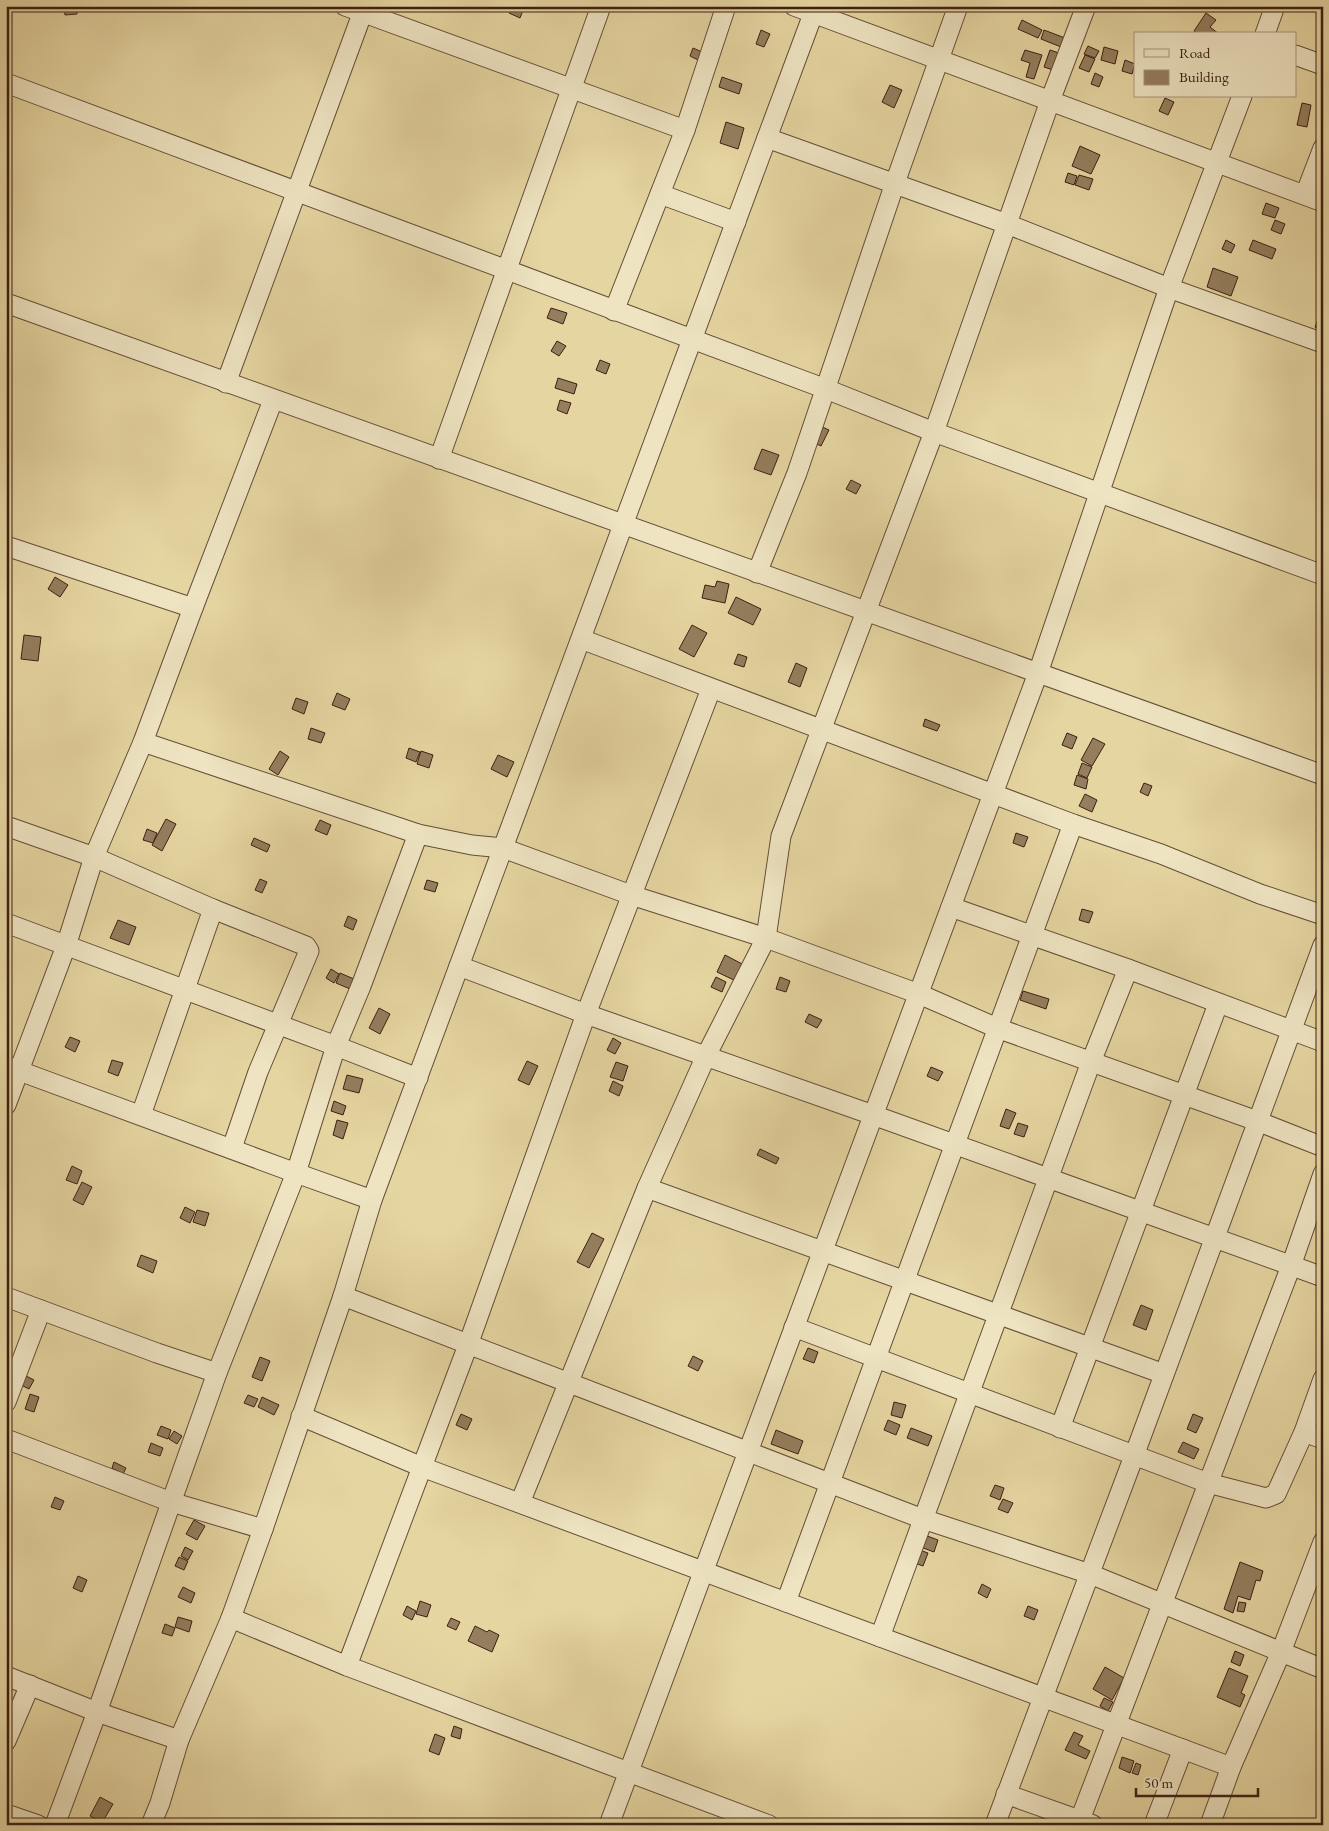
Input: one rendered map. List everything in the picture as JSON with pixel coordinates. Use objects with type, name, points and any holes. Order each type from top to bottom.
[{"type":"street","points":[[345,6],[364,10],[685,130]]},
{"type":"street","points":[[439,459],[601,6]]},
{"type":"street","points":[[614,311],[685,130],[726,6]]},
{"type":"street","points":[[794,6],[815,10],[938,60],[1314,198],[1323,148]]},
{"type":"street","points":[[758,572],[797,473],[895,183],[958,6]]},
{"type":"street","points":[[520,1503],[647,1188],[706,1056],[766,938],[781,836],[934,432],[1050,101],[1086,6]]},
{"type":"street","points":[[1266,32],[1275,6]]},
{"type":"street","points":[[226,383],[364,10]]},
{"type":"street","points":[[151,1825],[160,1803],[179,1740],[231,1618],[263,1529],[343,1296],[372,1200],[815,10]]},
{"type":"street","points":[[1296,55],[1323,65]]},
{"type":"street","points":[[6,83],[934,432],[1323,575]]},
{"type":"street","points":[[609,1825],[1038,673],[1168,288],[1241,98]]},
{"type":"street","points":[[767,138],[1007,224],[1168,288],[1323,343]]},
{"type":"street","points":[[660,194],[736,222]]},
{"type":"street","points":[[6,303],[1323,775]]},
{"type":"street","points":[[6,1104],[13,1068],[66,946],[94,857],[144,742],[273,400]]},
{"type":"street","points":[[6,546],[193,608]]},
{"type":"street","points":[[581,639],[1073,824],[1161,854],[1260,894],[1323,915]]},
{"type":"street","points":[[347,1666],[468,1345],[586,1014],[711,689]]},
{"type":"street","points":[[144,742],[418,834],[503,848],[631,895],[766,938],[919,994],[997,1028],[1257,1121],[1323,1147]]},
{"type":"street","points":[[786,1602],[1073,824]]},
{"type":"street","points":[[6,826],[94,857],[213,909],[301,943],[308,951],[258,1072],[232,1148]]},
{"type":"street","points":[[55,1825],[217,1373],[296,1173],[336,1046],[361,986],[418,834]]},
{"type":"street","points":[[951,907],[1128,969],[1323,1042]]},
{"type":"street","points":[[141,1115],[213,909]]},
{"type":"street","points":[[6,923],[418,1078]]},
{"type":"street","points":[[995,1825],[1323,945]]},
{"type":"street","points":[[459,966],[586,1014],[1323,1277]]},
{"type":"street","points":[[880,1637],[1091,1062],[1128,969]]},
{"type":"street","points":[[1060,1428],[1218,1004]]},
{"type":"street","points":[[13,1068],[372,1200]]},
{"type":"street","points":[[1006,1794],[1084,1823],[1116,1724],[1291,1266],[1323,1174]]},
{"type":"street","points":[[647,1188],[1164,1374]]},
{"type":"street","points":[[343,1296],[923,1519],[1090,1574],[1323,1669]]},
{"type":"street","points":[[6,1298],[217,1373]]},
{"type":"street","points":[[6,1402],[41,1310]]},
{"type":"street","points":[[794,1327],[1208,1483],[1266,1498],[1276,1494],[1304,1432],[1323,1379]]},
{"type":"street","points":[[302,1416],[422,1467],[1231,1767]]},
{"type":"street","points":[[1304,1432],[1323,1439]]},
{"type":"street","points":[[6,1439],[171,1502],[263,1529]]},
{"type":"street","points":[[1210,1825],[1231,1767],[1281,1652],[1323,1542]]},
{"type":"street","points":[[231,1618],[347,1666],[769,1825]]},
{"type":"street","points":[[6,1676],[97,1712],[179,1740]]},
{"type":"street","points":[[6,1740],[30,1685]]},
{"type":"street","points":[[1154,1825],[1183,1749]]},
{"type":"street","points":[[6,1814],[38,1825]]},
{"type":"building","points":[[64,6],[77,6],[77,14],[65,15]]},
{"type":"building","points":[[512,6],[524,8],[520,18],[509,13]]},
{"type":"building","points":[[1206,13],[1216,20],[1210,27],[1216,32],[1194,31]]},
{"type":"building","points":[[1022,20],[1042,30],[1038,38],[1018,29]]},
{"type":"building","points":[[761,30],[770,34],[764,47],[756,44]]},
{"type":"building","points":[[1044,30],[1065,38],[1061,47],[1041,39]]},
{"type":"building","points":[[1088,46],[1099,51],[1095,58],[1084,54]]},
{"type":"building","points":[[1104,47],[1118,51],[1115,64],[1101,60]]},
{"type":"building","points":[[693,48],[702,52],[698,60],[690,56]]},
{"type":"building","points":[[1025,50],[1042,55],[1034,79],[1026,77],[1030,63],[1021,60]]},
{"type":"building","points":[[1050,50],[1059,53],[1053,70],[1044,67]]},
{"type":"building","points":[[1085,55],[1095,59],[1089,72],[1079,68]]},
{"type":"building","points":[[1125,60],[1134,64],[1132,74],[1122,71]]},
{"type":"building","points":[[1095,73],[1103,77],[1099,87],[1091,84]]},
{"type":"building","points":[[722,77],[742,84],[739,94],[719,87]]},
{"type":"building","points":[[890,85],[902,90],[894,108],[882,102]]},
{"type":"building","points":[[1165,98],[1174,102],[1168,115],[1159,111]]},
{"type":"building","points":[[1302,103],[1311,105],[1307,127],[1297,125]]},
{"type":"building","points":[[726,122],[744,128],[738,149],[720,143]]},
{"type":"building","points":[[1080,146],[1100,155],[1091,174],[1072,166]]},
{"type":"building","points":[[1068,173],[1077,176],[1074,185],[1065,182]]},
{"type":"building","points":[[1079,175],[1093,179],[1089,190],[1075,185]]},
{"type":"building","points":[[1266,203],[1279,208],[1275,218],[1262,214]]},
{"type":"building","points":[[1275,220],[1285,224],[1281,234],[1271,230]]},
{"type":"building","points":[[1226,240],[1235,245],[1231,253],[1222,249]]},
{"type":"building","points":[[1253,240],[1276,249],[1272,259],[1249,250]]},
{"type":"building","points":[[1213,268],[1238,277],[1231,296],[1207,287]]},
{"type":"building","points":[[551,308],[567,313],[563,324],[547,318]]},
{"type":"building","points":[[1323,311],[1323,330],[1315,327]]},
{"type":"building","points":[[557,341],[566,346],[559,356],[551,351]]},
{"type":"building","points":[[600,360],[610,364],[606,374],[596,370]]},
{"type":"building","points":[[558,378],[577,384],[574,394],[555,388]]},
{"type":"building","points":[[560,400],[571,403],[567,414],[557,410]]},
{"type":"building","points":[[818,425],[829,430],[821,446],[810,441]]},
{"type":"building","points":[[762,449],[779,455],[771,475],[754,469]]},
{"type":"building","points":[[851,480],[861,485],[856,494],[846,489]]},
{"type":"building","points":[[55,577],[68,585],[60,597],[48,589]]},
{"type":"building","points":[[717,581],[729,584],[725,603],[702,598],[705,585],[715,587]]},
{"type":"building","points":[[736,597],[761,609],[753,625],[728,613]]},
{"type":"building","points":[[692,625],[707,633],[694,657],[679,649]]},
{"type":"building","points":[[24,635],[41,637],[38,661],[21,659]]},
{"type":"building","points":[[738,654],[747,657],[744,667],[734,664]]},
{"type":"building","points":[[796,663],[807,668],[800,687],[788,682]]},
{"type":"building","points":[[337,693],[350,699],[345,710],[332,705]]},
{"type":"building","points":[[296,698],[308,702],[304,714],[292,709]]},
{"type":"building","points":[[925,719],[940,725],[937,731],[923,726]]},
{"type":"building","points":[[311,728],[325,733],[321,743],[308,739]]},
{"type":"building","points":[[1067,733],[1077,737],[1072,749],[1062,745]]},
{"type":"building","points":[[1093,738],[1105,744],[1092,766],[1081,760]]},
{"type":"building","points":[[409,748],[420,752],[416,762],[406,758]]},
{"type":"building","points":[[280,751],[289,757],[278,775],[269,769]]},
{"type":"building","points":[[421,751],[433,755],[429,768],[417,764]]},
{"type":"building","points":[[498,755],[514,762],[507,777],[491,769]]},
{"type":"building","points":[[1082,763],[1092,767],[1087,778],[1078,774]]},
{"type":"building","points":[[1077,775],[1088,779],[1086,789],[1074,785]]},
{"type":"building","points":[[1144,783],[1152,786],[1148,796],[1140,792]]},
{"type":"building","points":[[1085,794],[1097,800],[1092,812],[1079,806]]},
{"type":"building","points":[[166,819],[176,824],[162,851],[152,845]]},
{"type":"building","points":[[320,820],[331,825],[327,835],[315,830]]},
{"type":"building","points":[[1320,821],[1323,822],[1323,834],[1317,832]]},
{"type":"building","points":[[147,829],[157,833],[153,843],[143,840]]},
{"type":"building","points":[[1016,833],[1028,837],[1024,847],[1013,843]]},
{"type":"building","points":[[254,838],[270,845],[267,852],[251,845]]},
{"type":"building","points":[[260,879],[267,882],[262,893],[255,890]]},
{"type":"building","points":[[427,880],[438,883],[435,892],[424,889]]},
{"type":"building","points":[[1082,909],[1093,912],[1089,923],[1079,920]]},
{"type":"building","points":[[348,916],[357,920],[353,930],[344,926]]},
{"type":"building","points":[[118,920],[136,927],[129,945],[110,938]]},
{"type":"building","points":[[725,955],[746,966],[738,982],[717,972]]},
{"type":"building","points":[[331,969],[339,974],[334,983],[326,978]]},
{"type":"building","points":[[340,973],[354,979],[350,989],[336,983]]},
{"type":"building","points":[[716,977],[726,982],[722,992],[711,987]]},
{"type":"building","points":[[780,977],[790,981],[786,992],[776,989]]},
{"type":"building","points":[[1023,991],[1049,999],[1046,1009],[1020,1000]]},
{"type":"building","points":[[379,1008],[390,1014],[380,1034],[369,1028]]},
{"type":"building","points":[[809,1014],[822,1020],[817,1028],[805,1022]]},
{"type":"building","points":[[70,1037],[80,1041],[75,1052],[65,1047]]},
{"type":"building","points":[[613,1038],[621,1043],[615,1054],[607,1050]]},
{"type":"building","points":[[112,1060],[123,1063],[118,1076],[108,1072]]},
{"type":"building","points":[[527,1061],[538,1066],[529,1085],[518,1080]]},
{"type":"building","points":[[616,1062],[628,1066],[623,1081],[610,1077]]},
{"type":"building","points":[[931,1067],[943,1072],[938,1081],[927,1076]]},
{"type":"building","points":[[347,1075],[363,1079],[359,1093],[343,1089]]},
{"type":"building","points":[[613,1081],[623,1086],[619,1096],[609,1091]]},
{"type":"building","points":[[334,1101],[346,1106],[343,1115],[331,1111]]},
{"type":"building","points":[[1006,1109],[1016,1113],[1009,1129],[1000,1126]]},
{"type":"building","points":[[337,1120],[348,1123],[343,1139],[333,1135]]},
{"type":"building","points":[[1018,1123],[1028,1126],[1024,1137],[1014,1134]]},
{"type":"building","points":[[760,1149],[779,1158],[776,1164],[757,1155]]},
{"type":"building","points":[[72,1166],[82,1171],[77,1184],[66,1180]]},
{"type":"building","points":[[82,1182],[92,1187],[83,1205],[73,1200]]},
{"type":"building","points":[[185,1207],[195,1212],[190,1223],[180,1218]]},
{"type":"building","points":[[197,1210],[209,1213],[205,1226],[193,1222]]},
{"type":"building","points":[[592,1233],[604,1239],[589,1268],[577,1262]]},
{"type":"building","points":[[141,1255],[157,1261],[153,1273],[137,1266]]},
{"type":"building","points":[[1141,1305],[1153,1310],[1146,1330],[1133,1325]]},
{"type":"building","points":[[808,1348],[818,1352],[814,1363],[803,1359]]},
{"type":"building","points":[[693,1356],[703,1361],[698,1371],[688,1366]]},
{"type":"building","points":[[260,1357],[270,1361],[262,1381],[252,1377]]},
{"type":"building","points":[[24,1375],[34,1380],[29,1389],[19,1384]]},
{"type":"building","points":[[30,1394],[39,1397],[34,1412],[25,1409]]},
{"type":"building","points":[[248,1395],[258,1399],[254,1407],[244,1403]]},
{"type":"building","points":[[262,1397],[279,1405],[274,1415],[258,1407]]},
{"type":"building","points":[[894,1402],[906,1405],[902,1418],[891,1415]]},
{"type":"building","points":[[461,1414],[472,1419],[467,1430],[456,1425]]},
{"type":"building","points":[[1193,1414],[1203,1418],[1196,1433],[1187,1429]]},
{"type":"building","points":[[888,1420],[900,1425],[896,1435],[884,1430]]},
{"type":"building","points":[[161,1426],[171,1430],[168,1439],[157,1435]]},
{"type":"building","points":[[911,1428],[932,1436],[928,1446],[907,1438]]},
{"type":"building","points":[[776,1430],[803,1441],[798,1454],[771,1444]]},
{"type":"building","points":[[174,1431],[182,1436],[177,1444],[169,1439]]},
{"type":"building","points":[[1183,1442],[1199,1449],[1194,1459],[1178,1452]]},
{"type":"building","points":[[151,1443],[163,1448],[160,1456],[148,1452]]},
{"type":"building","points":[[114,1462],[126,1468],[123,1474],[112,1468]]},
{"type":"building","points":[[995,1485],[1004,1488],[1000,1500],[990,1496]]},
{"type":"building","points":[[55,1497],[64,1501],[60,1510],[51,1507]]},
{"type":"building","points":[[1003,1499],[1013,1503],[1008,1513],[998,1509]]},
{"type":"building","points":[[194,1520],[205,1526],[197,1540],[186,1534]]},
{"type":"building","points":[[922,1534],[938,1540],[934,1552],[918,1546]]},
{"type":"building","points":[[185,1547],[193,1551],[188,1560],[181,1556]]},
{"type":"building","points":[[917,1549],[928,1553],[923,1566],[912,1562]]},
{"type":"building","points":[[179,1557],[188,1561],[184,1570],[175,1566]]},
{"type":"building","points":[[1240,1562],[1263,1571],[1260,1581],[1256,1580],[1250,1600],[1238,1596],[1233,1613],[1224,1609]]},
{"type":"building","points":[[78,1576],[87,1580],[82,1592],[73,1588]]},
{"type":"building","points":[[982,1584],[991,1589],[987,1598],[978,1593]]},
{"type":"building","points":[[183,1587],[195,1593],[191,1603],[178,1597]]},
{"type":"building","points":[[420,1601],[431,1605],[427,1617],[416,1614]]},
{"type":"building","points":[[1239,1602],[1246,1603],[1244,1612],[1237,1611]]},
{"type":"building","points":[[407,1606],[416,1611],[412,1620],[403,1615]]},
{"type":"building","points":[[1028,1606],[1038,1610],[1034,1620],[1024,1616]]},
{"type":"building","points":[[178,1617],[192,1621],[189,1632],[175,1627]]},
{"type":"building","points":[[451,1618],[460,1622],[456,1630],[447,1626]]},
{"type":"building","points":[[165,1624],[175,1628],[172,1636],[162,1633]]},
{"type":"building","points":[[475,1626],[499,1635],[492,1652],[468,1641]]},
{"type":"building","points":[[1235,1651],[1244,1655],[1240,1666],[1231,1662]]},
{"type":"building","points":[[1105,1667],[1124,1678],[1112,1700],[1093,1689]]},
{"type":"building","points":[[1229,1668],[1248,1676],[1241,1693],[1245,1695],[1240,1707],[1217,1697]]},
{"type":"building","points":[[1104,1698],[1113,1702],[1108,1711],[1100,1706]]},
{"type":"building","points":[[454,1726],[462,1729],[460,1739],[451,1736]]},
{"type":"building","points":[[1074,1732],[1083,1736],[1078,1745],[1090,1751],[1086,1759],[1065,1750]]},
{"type":"building","points":[[435,1734],[445,1738],[439,1755],[429,1751]]},
{"type":"building","points":[[1122,1757],[1134,1761],[1130,1773],[1119,1768]]},
{"type":"building","points":[[1136,1763],[1141,1765],[1138,1775],[1132,1773]]},
{"type":"building","points":[[100,1797],[113,1804],[102,1823],[90,1816]]},
{"type":"building","points":[[1043,1815],[1054,1820],[1052,1825],[1039,1824]]}]
